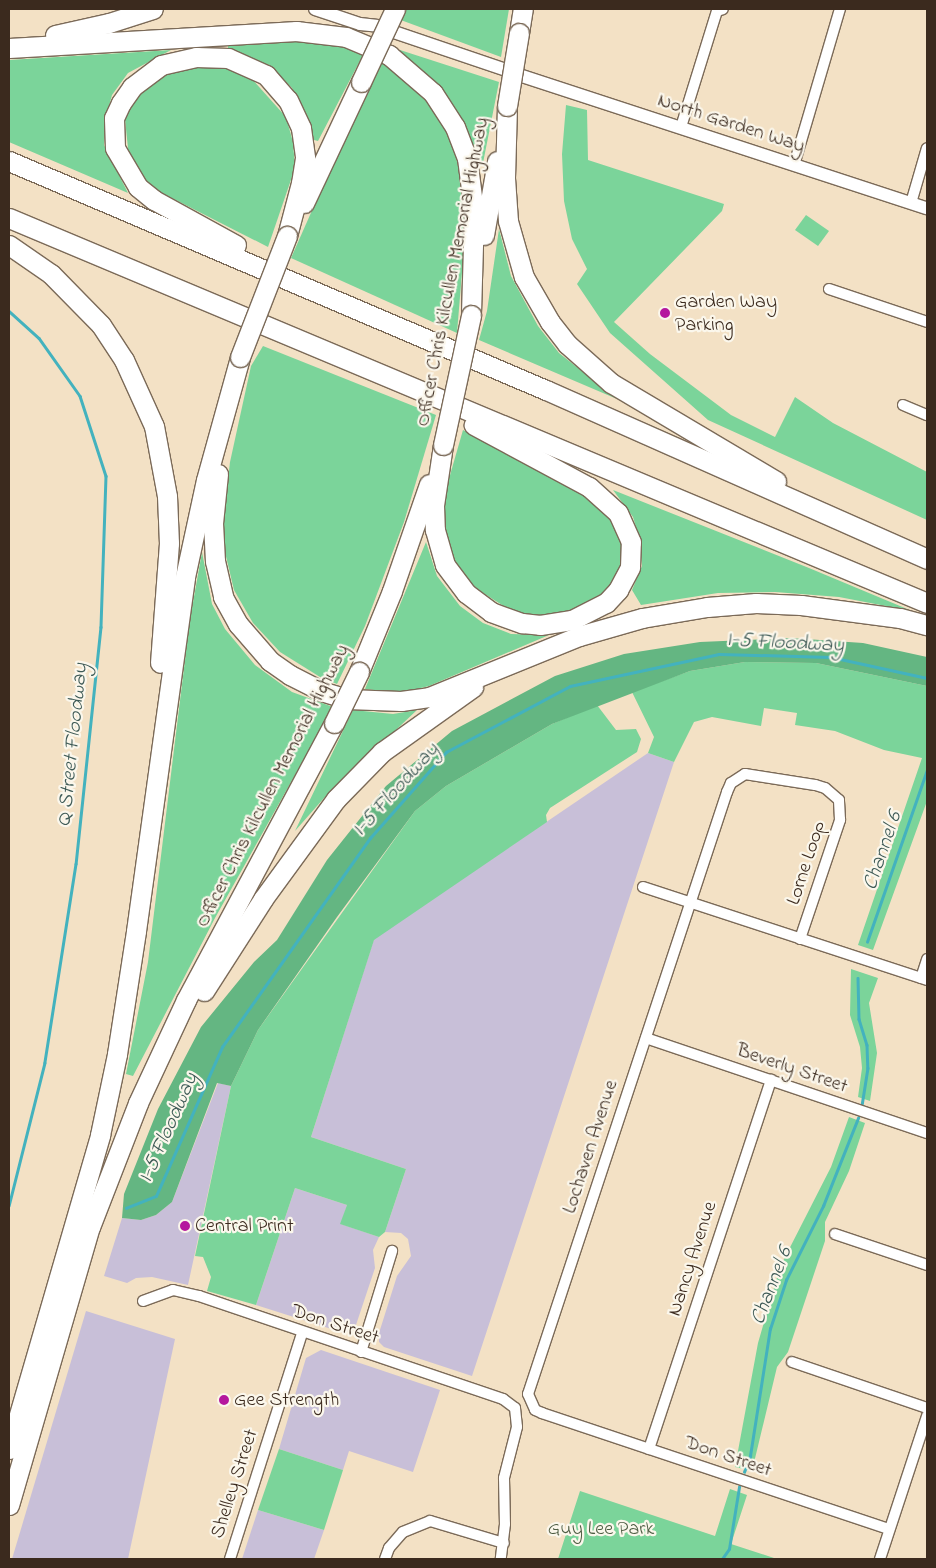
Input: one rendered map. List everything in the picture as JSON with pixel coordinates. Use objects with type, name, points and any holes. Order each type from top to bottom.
[{"type":"highway","points":[[9,42],[80,30],[153,9]]},
{"type":"highway","points":[[9,1449],[100,1136],[130,970],[150,811],[185,576],[206,480],[240,358],[287,236],[395,9]]},
{"type":"highway","name":"Officer Chris Kilcullen Memorial Highway","points":[[9,1505],[90,1227],[138,1103],[186,1000],[334,723],[359,672],[395,584],[443,445],[471,315],[523,9]]},
{"type":"highway","points":[[9,48],[296,30],[346,37],[389,55],[433,93],[455,127],[466,158],[474,212],[471,315]]},
{"type":"highway","points":[[287,236],[301,183],[305,143],[297,116],[266,75],[228,58],[196,57],[161,66],[132,88],[114,118],[112,136],[125,170],[138,187],[154,200],[322,293]]},
{"type":"highway","points":[[507,106],[505,178],[508,221],[514,250],[536,302],[567,344],[610,383],[641,403],[862,531]]},
{"type":"highway","points":[[9,162],[322,293],[927,559]]},
{"type":"highway","points":[[9,218],[927,603]]},
{"type":"highway","points":[[9,246],[51,274],[101,325],[140,389],[156,434],[167,496],[169,543],[150,811]]},
{"type":"highway","points":[[240,358],[217,477],[213,523],[215,561],[223,597],[249,638],[270,661],[290,675],[321,691],[361,701],[429,697],[609,627],[707,607],[756,603],[801,605],[900,618],[927,625]]},
{"type":"highway","points":[[371,371],[589,487],[603,498],[618,513],[631,542],[630,567],[618,590],[590,614],[540,625],[522,623],[491,612],[466,593],[445,564],[435,530],[434,505],[443,445]]},
{"type":"highway","points":[[138,1103],[263,899],[336,799],[382,752],[496,671]]},
{"type":"street","points":[[315,9],[360,24],[378,26],[339,9]]},
{"type":"street","points":[[681,127],[717,9]]},
{"type":"street","points":[[794,165],[840,9]]},
{"type":"street","points":[[391,31],[502,69]]},
{"type":"street","name":"North Garden Way","points":[[522,76],[927,208]]},
{"type":"street","points":[[911,203],[927,148]]},
{"type":"street","points":[[829,289],[927,322]]},
{"type":"street","points":[[903,405],[927,414]]},
{"type":"street","name":"Lorne Loop","points":[[689,902],[731,783],[738,777],[754,774],[825,788],[839,800],[840,820],[800,939]]},
{"type":"street","points":[[643,887],[924,979],[927,959]]},
{"type":"street","name":"Lochaven Avenue","points":[[530,1403],[530,1385],[646,1038],[689,902]]},
{"type":"street","name":"Beverly Street","points":[[646,1038],[927,1133]]},
{"type":"street","name":"Nancy Avenue","points":[[649,1449],[771,1080]]},
{"type":"street","points":[[835,1234],[927,1265]]},
{"type":"street","points":[[361,1352],[392,1252]]},
{"type":"street","name":"Don Street","points":[[143,1301],[160,1294],[180,1291],[503,1399],[515,1408],[517,1427],[504,1478],[504,1543]]},
{"type":"street","name":"Shelley Street","points":[[230,1559],[302,1333]]},
{"type":"street","points":[[792,1362],[927,1408]]},
{"type":"street","name":"Don Street","points":[[530,1403],[542,1413],[889,1529]]},
{"type":"street","points":[[880,1559],[927,1416]]},
{"type":"street","points":[[385,1559],[389,1548],[403,1532],[430,1521],[504,1543],[501,1559]]},
{"type":"shaded area","points":[[648,753],[674,762],[472,1376],[384,1347],[379,1342],[379,1333],[397,1276],[411,1256],[408,1239],[401,1233],[385,1232],[406,1169],[311,1137],[374,939]]},
{"type":"shaded area","points":[[218,1083],[231,1086],[188,1285],[152,1277],[136,1278],[127,1283],[104,1276],[122,1218],[141,1220],[156,1215],[172,1202]]},
{"type":"shaded area","points":[[295,1188],[347,1205],[341,1224],[379,1237],[373,1250],[375,1268],[356,1325],[351,1331],[344,1333],[256,1305]]},
{"type":"shaded area","points":[[86,1311],[175,1339],[128,1559],[12,1559]]},
{"type":"shaded area","points":[[321,1350],[440,1390],[413,1472],[349,1451],[343,1470],[279,1449],[306,1358]]},
{"type":"shaded area","points":[[258,1510],[324,1530],[314,1559],[242,1559]]},
{"type":"green space","points":[[403,9],[509,9],[501,57],[398,19]]},
{"type":"green space","points":[[298,41],[334,44],[364,53],[318,141],[314,140],[306,114],[292,88],[269,65],[228,52],[228,43]]},
{"type":"green space","points":[[171,50],[128,73],[112,95],[105,121],[104,145],[128,193],[9,142],[9,60]]},
{"type":"green space","points":[[400,50],[499,82],[483,163],[476,161],[467,133],[442,88],[398,54]]},
{"type":"green space","points":[[379,59],[425,98],[441,118],[455,152],[463,190],[465,236],[457,333],[291,258]]},
{"type":"green space","points":[[201,65],[227,67],[252,79],[286,117],[293,142],[295,168],[268,247],[158,191],[141,176],[129,158],[125,119],[134,99],[151,83],[174,71]]},
{"type":"green space","points":[[566,105],[587,110],[588,160],[724,204],[722,211],[614,322],[650,354],[731,415],[775,437],[795,397],[833,423],[927,472],[927,520],[708,420],[610,333],[577,284],[587,269],[572,239],[564,201],[562,154]]},
{"type":"green space","points":[[806,215],[829,231],[818,246],[795,230]]},
{"type":"green space","points":[[499,229],[511,276],[538,326],[559,353],[617,399],[479,340],[487,311]]},
{"type":"green space","points":[[263,346],[436,415],[404,522],[365,626],[337,684],[320,677],[280,652],[253,623],[234,590],[224,548],[224,515],[230,462],[251,366]]},
{"type":"green space","points":[[463,430],[589,495],[621,529],[625,559],[610,590],[572,614],[528,616],[502,605],[469,584],[447,552],[442,525],[444,496]]},
{"type":"green space","points":[[613,490],[912,611],[839,597],[775,592],[718,593],[641,605],[632,590],[642,566],[640,541],[633,517]]},
{"type":"green space","points":[[426,542],[437,576],[460,606],[483,623],[511,634],[549,635],[429,686],[401,693],[365,689]]},
{"type":"green space","points":[[202,552],[212,604],[225,629],[255,665],[292,692],[333,707],[215,918],[133,1076],[126,1074],[148,962],[190,619]]},
{"type":"green space","points":[[791,638],[863,643],[927,657],[927,686],[816,663],[745,662],[690,671],[552,724],[446,786],[415,811],[337,917],[258,1030],[231,1086],[217,1083],[172,1202],[156,1215],[141,1220],[122,1218],[124,1194],[158,1109],[201,1027],[254,962],[277,940],[327,860],[386,786],[452,731],[555,676],[624,654],[700,642]]},
{"type":"green space","points":[[745,662],[816,663],[927,686],[927,801],[873,950],[858,945],[922,758],[884,750],[835,731],[795,725],[797,713],[764,708],[761,726],[712,717],[694,722],[674,762],[648,753],[654,737],[632,692],[690,671]]},
{"type":"green space","points":[[597,705],[616,730],[636,729],[641,739],[637,752],[550,808],[546,815],[547,822],[374,940],[311,1137],[406,1169],[385,1232],[379,1237],[340,1224],[347,1205],[295,1188],[256,1305],[207,1291],[211,1277],[203,1257],[195,1256],[231,1086],[258,1030],[415,811],[446,786],[552,724]]},
{"type":"green space","points":[[353,710],[393,714],[417,710],[324,798],[295,831]]},
{"type":"green space","points":[[851,969],[878,978],[869,1003],[877,1053],[870,1101],[858,1097],[862,1068],[860,1047],[850,1015]]},
{"type":"green space","points":[[849,1117],[865,1123],[849,1171],[825,1222],[825,1241],[788,1352],[777,1367],[752,1471],[735,1467],[758,1343],[780,1267],[831,1167]]},
{"type":"green space","points":[[279,1449],[343,1470],[324,1530],[258,1510]]},
{"type":"green space","name":"Guy Lee Park","points":[[730,1489],[747,1495],[731,1544],[777,1559],[558,1559],[580,1491],[715,1536]]},
{"type":"waterway","name":"Q Street Floodway","points":[[9,311],[39,338],[80,396],[106,476],[101,627],[76,864],[45,1063],[9,1206]]},
{"type":"waterway","name":"I-5 Floodway","points":[[126,1208],[156,1196],[222,1047],[370,838],[446,752],[570,686],[719,654],[831,657],[927,678]]},
{"type":"waterway","name":"Channel 6","points":[[867,942],[927,770]]},
{"type":"waterway","name":"Channel 6","points":[[858,978],[859,1019],[867,1045],[868,1068],[862,1104]]},
{"type":"waterway","name":"Channel 6","points":[[744,1472],[750,1456],[770,1329],[786,1280],[823,1206],[858,1118]]},
{"type":"waterway","name":"Channel 6","points":[[722,1559],[729,1549],[739,1487]]},
{"type":"place","name":"Garden Way Parking","points":[[665,313]]},
{"type":"place","name":"Central Print","points":[[185,1226]]},
{"type":"place","name":"Gee Strength","points":[[224,1400]]}]
